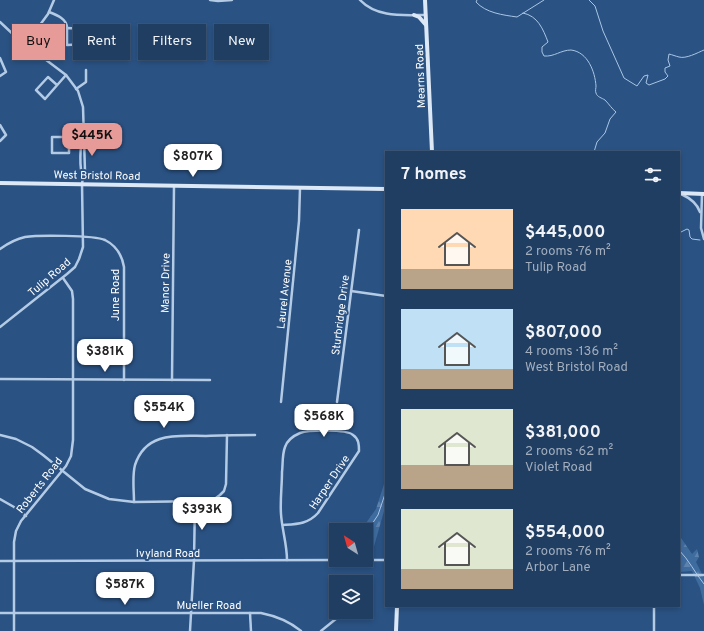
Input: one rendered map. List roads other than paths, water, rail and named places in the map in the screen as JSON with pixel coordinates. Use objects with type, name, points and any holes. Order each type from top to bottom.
[{"type":"main road","name":"Mearns Road","points":[[426,0],[432,151]]},
{"type":"main road","points":[[414,15],[422,20],[426,25]]},
{"type":"main road","name":"West Bristol Road","points":[[0,183],[385,189]]},
{"type":"main road","points":[[680,193],[703,194]]},
{"type":"main road","points":[[396,631],[397,607]]},
{"type":"street","points":[[41,24],[50,12],[54,0]]},
{"type":"street","points":[[210,0],[232,0]]},
{"type":"street","points":[[360,0],[372,9],[385,14],[426,15]]},
{"type":"street","points":[[50,12],[63,20],[67,25],[67,28],[67,45],[87,44],[87,29],[67,28]]},
{"type":"street","name":"Tulip Road","points":[[0,22],[12,35]]},
{"type":"street","points":[[0,58],[6,72],[0,76]]},
{"type":"street","name":"Tulip Road","points":[[0,327],[75,267],[83,247],[83,176],[81,172],[81,142],[83,137],[83,106],[76,89],[66,75],[47,60]]},
{"type":"street","points":[[76,89],[86,82],[86,70]]},
{"type":"street","points":[[57,85],[48,77],[36,90],[45,99],[66,75]]},
{"type":"street","points":[[0,125],[6,135],[0,141]]},
{"type":"street","points":[[69,137],[68,154],[52,153],[52,138],[69,137],[83,137]]},
{"type":"street","name":"Manor Drive","points":[[172,380],[174,186]]},
{"type":"street","name":"Laurel Avenue","points":[[281,402],[299,221],[300,187]]},
{"type":"street","points":[[680,194],[693,201],[699,208],[701,232],[704,239]]},
{"type":"street","points":[[700,215],[703,194]]},
{"type":"street","name":"Sturbridge Drive","points":[[337,402],[359,230]]},
{"type":"street","name":"June Road","points":[[0,249],[13,241],[24,237],[83,236],[96,237],[109,242],[116,248],[123,262],[124,380]]},
{"type":"street","name":"Roberts Road","points":[[14,631],[14,542],[16,531],[69,461],[72,446],[74,299],[72,291],[62,278]]},
{"type":"street","points":[[351,291],[385,296]]},
{"type":"street","points":[[0,379],[210,380]]},
{"type":"street","name":"Harper Drive","points":[[283,525],[308,522],[318,513],[359,451],[357,438],[353,434],[340,431],[303,432],[293,436],[289,440],[283,452],[281,511],[283,525],[287,549],[288,560]]},
{"type":"street","points":[[0,435],[32,447],[82,487],[94,494],[117,501],[134,502],[204,502],[214,500],[224,491],[227,478],[227,435]]},
{"type":"street","points":[[134,502],[134,472],[136,464],[143,450],[151,443],[172,435],[255,435]]},
{"type":"street","points":[[0,499],[26,516]]},
{"type":"street","points":[[190,631],[194,560],[194,502]]},
{"type":"street","name":"Ivyland Road","points":[[0,561],[329,560]]},
{"type":"street","points":[[373,560],[385,560]]},
{"type":"street","points":[[680,575],[704,575]]},
{"type":"street","points":[[654,607],[654,631]]},
{"type":"street","name":"Mueller Road","points":[[0,613],[261,613],[275,616],[292,624],[301,631]]},
{"type":"street","points":[[250,613],[251,631]]},
{"type":"street","points":[[320,631],[336,619]]},
{"type":"waterway","points":[[477,0],[476,2],[485,9],[517,17],[544,0]]},
{"type":"waterway","points":[[589,0],[595,6],[603,31],[624,78],[637,86],[644,76],[648,75],[646,83],[649,85],[665,79],[668,76],[665,72],[665,68],[670,66],[668,60],[669,54],[685,57],[704,50]]},
{"type":"waterway","points":[[523,13],[533,17],[544,32],[548,42],[542,47],[544,56],[571,50],[582,54],[592,69],[598,96],[605,100],[616,112],[610,119],[605,133],[597,142],[594,151]]},
{"type":"waterway","points":[[680,232],[687,229],[689,230],[690,237],[692,239],[700,240]]},
{"type":"waterway","points":[[373,523],[378,515],[385,494]]},
{"type":"waterway","points":[[680,551],[704,584]]}]
